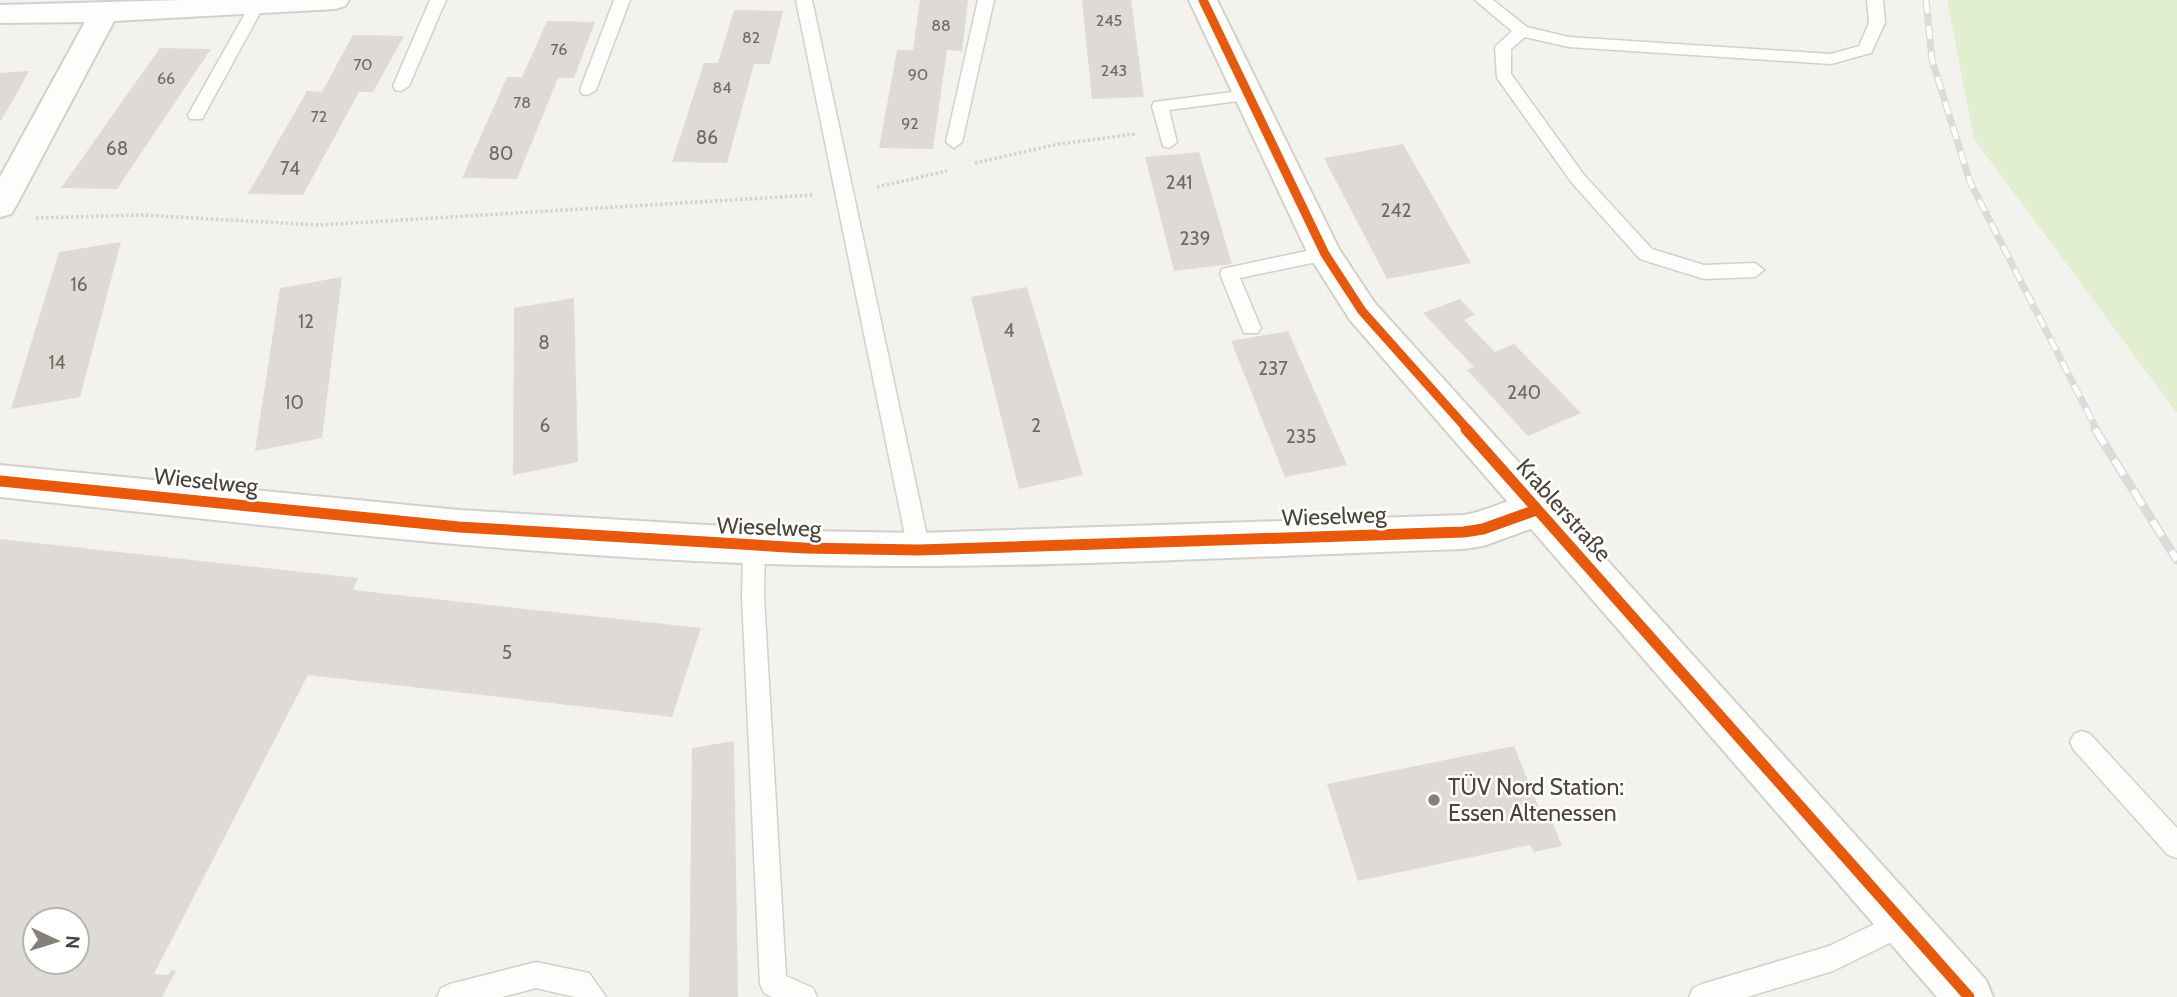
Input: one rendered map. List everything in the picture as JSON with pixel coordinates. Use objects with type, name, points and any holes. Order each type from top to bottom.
[{"type":"street","points":[[0,14],[104,13],[335,0]]},
{"type":"street","name":"Krablerstraße","points":[[1203,0],[1325,254],[1362,311],[1969,997]]},
{"type":"street","points":[[13,212],[104,13]]},
{"type":"street","name":"Wieselweg","points":[[0,481],[579,537],[754,548],[919,550],[1464,532],[1483,529],[1536,510]]},
{"type":"lane","points":[[401,86],[438,0]]},
{"type":"lane","points":[[588,90],[622,0]]},
{"type":"lane","points":[[804,0],[919,550]]},
{"type":"lane","points":[[954,142],[986,0]]},
{"type":"lane","points":[[1483,0],[1522,31],[1569,42],[1831,59],[1865,49],[1877,23],[1875,0]]},
{"type":"lane","points":[[196,115],[257,4]]},
{"type":"lane","points":[[1522,31],[1503,47],[1503,74],[1578,179],[1646,254],[1704,272],[1755,270]]},
{"type":"lane","points":[[1168,136],[1160,106],[1248,95]]},
{"type":"lane","points":[[1251,328],[1230,274],[1325,254]]},
{"type":"lane","points":[[754,548],[753,597],[772,984],[804,997]]},
{"type":"lane","points":[[2082,741],[2177,846]]},
{"type":"lane","points":[[1702,997],[1833,958],[1903,923]]},
{"type":"lane","points":[[450,997],[536,975],[580,982],[593,997]]},
{"type":"path","points":[[965,166],[1059,144],[1168,136]]},
{"type":"path","points":[[13,212],[141,215],[319,225],[846,195],[954,169]]},
{"type":"green space","points":[[1947,0],[2177,0],[2177,413],[1974,139]]},
{"type":"building","points":[[920,0],[968,0],[962,51],[947,50],[933,149],[879,148],[897,50],[913,50]]},
{"type":"building","points":[[1082,0],[1131,0],[1144,97],[1092,99]]},
{"type":"building","points":[[734,10],[783,11],[770,64],[754,64],[727,163],[672,162],[704,63],[718,63]]},
{"type":"building","points":[[547,21],[595,22],[574,78],[558,78],[517,179],[462,178],[507,77],[522,77]]},
{"type":"building","points":[[353,35],[404,36],[373,92],[359,92],[303,195],[248,194],[307,91],[322,92]]},
{"type":"building","points":[[160,48],[211,49],[117,189],[61,188]]},
{"type":"building","points":[[29,71],[17,93],[0,122],[0,73]]},
{"type":"building","points":[[1403,144],[1471,263],[1387,279],[1324,158]]},
{"type":"building","points":[[1199,152],[1232,264],[1174,271],[1145,157]]},
{"type":"building","points":[[121,242],[80,397],[11,409],[59,252]]},
{"type":"building","points":[[342,277],[322,438],[255,451],[280,288]]},
{"type":"building","points":[[1027,287],[1083,475],[1019,489],[971,297]]},
{"type":"building","points":[[574,298],[578,462],[513,475],[514,308]]},
{"type":"building","points":[[1460,299],[1475,315],[1464,320],[1495,352],[1514,344],[1581,413],[1528,436],[1467,370],[1474,367],[1423,313]]},
{"type":"building","points":[[1288,331],[1347,465],[1285,477],[1231,341]]},
{"type":"building","points":[[0,539],[358,578],[353,590],[701,628],[672,717],[308,675],[154,974],[168,975],[171,970],[176,971],[162,997],[0,997]]},
{"type":"building","points":[[734,741],[738,997],[689,997],[692,748]]},
{"type":"building","name":"TÜV Nord Station: Essen Altenessen","points":[[1514,746],[1543,818],[1550,816],[1562,846],[1534,852],[1530,845],[1358,881],[1327,784]]},
{"type":"railway","points":[[1926,0],[1932,60],[1970,182],[2097,430]]},
{"type":"railway","points":[[2095,429],[2177,560]]},
{"type":"cycle path","points":[[1203,0],[1325,254],[1362,311],[1969,997]]},
{"type":"cycle path","points":[[0,481],[459,527],[804,548],[919,550],[1464,532],[1483,529],[1536,510]]},
{"type":"place","name":"TÜV Nord Station: Essen Altenessen","points":[[1434,800]]}]
